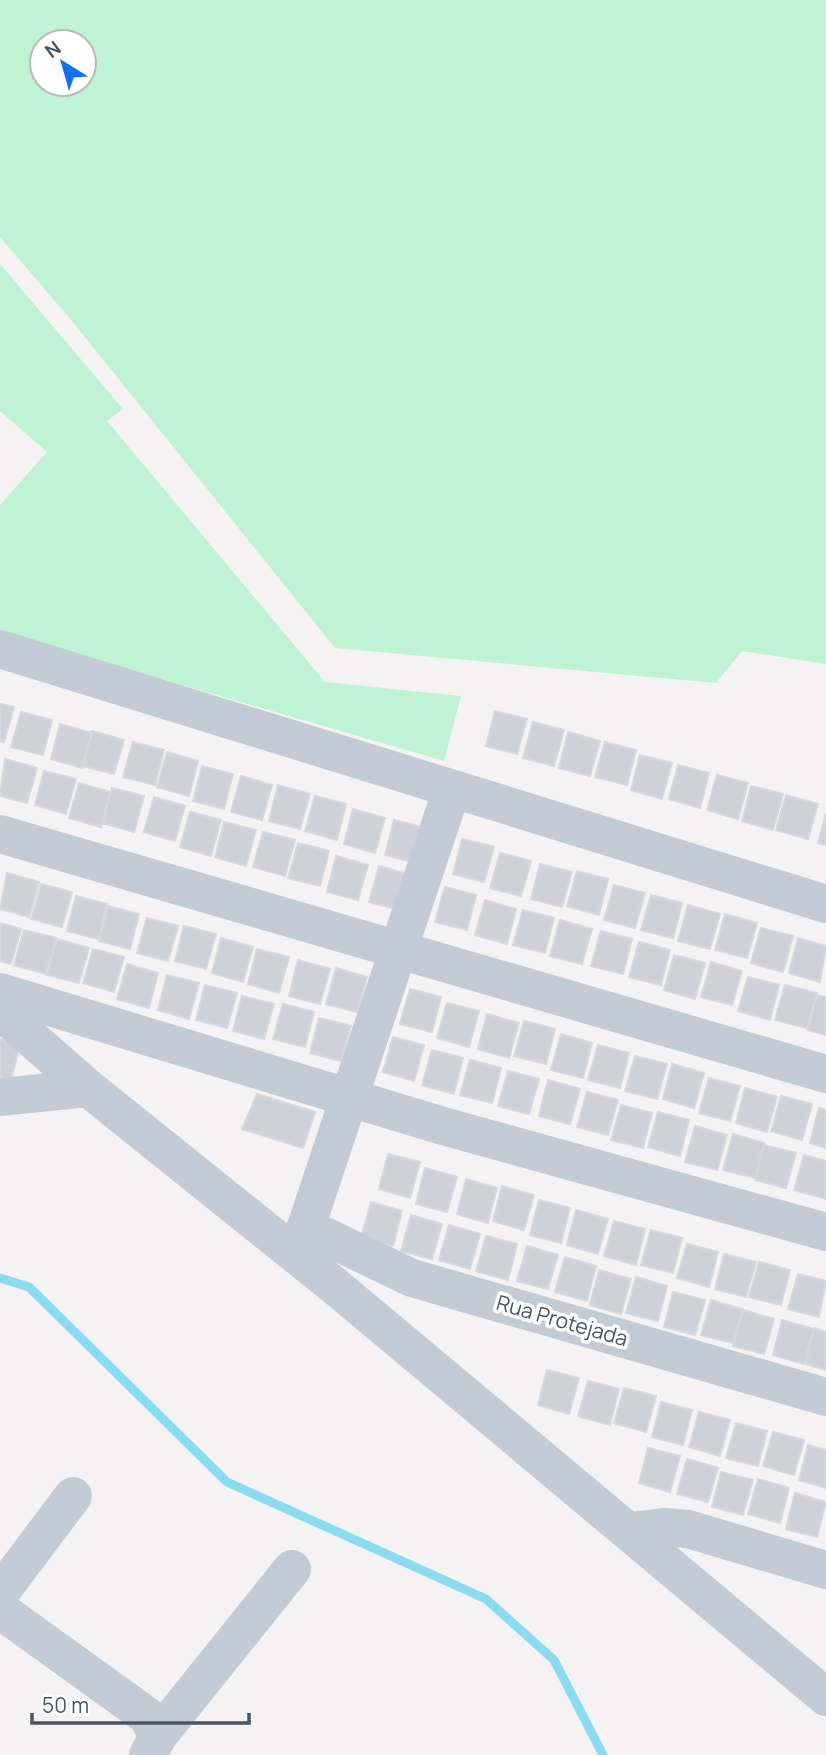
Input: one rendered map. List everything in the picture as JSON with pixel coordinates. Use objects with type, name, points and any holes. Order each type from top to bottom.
[{"type":"street","points":[[0,649],[826,904]]},
{"type":"street","points":[[299,1239],[452,789]]},
{"type":"street","points":[[0,834],[826,1074]]},
{"type":"street","points":[[0,992],[349,1097],[826,1232]]},
{"type":"street","points":[[0,1011],[88,1088],[299,1239],[631,1531],[826,1697]]},
{"type":"street","points":[[0,1097],[88,1088]]},
{"type":"street","name":"Rua Protejada","points":[[299,1239],[412,1278],[826,1397]]},
{"type":"street","points":[[0,1593],[73,1496]]},
{"type":"street","points":[[631,1531],[666,1527],[688,1529],[826,1570]]},
{"type":"street","points":[[153,1746],[292,1569]]},
{"type":"street","points":[[0,1610],[147,1716],[153,1746]]},
{"type":"green space","points":[[0,0],[826,0],[826,664],[742,651],[716,683],[335,648],[72,321],[0,237]]},
{"type":"green space","points":[[0,264],[123,409],[107,421],[325,682],[461,696],[444,761],[0,632],[0,505],[47,452],[0,411]]},
{"type":"building","points":[[0,704],[14,707],[4,742],[0,741]]},
{"type":"building","points":[[495,711],[527,719],[517,754],[486,746]]},
{"type":"building","points":[[21,712],[52,720],[43,755],[11,747]]},
{"type":"building","points":[[533,722],[564,730],[554,766],[523,758]]},
{"type":"building","points":[[60,724],[92,733],[82,768],[51,759]]},
{"type":"building","points":[[92,731],[124,740],[114,774],[83,766]]},
{"type":"building","points":[[568,732],[600,741],[590,776],[559,768]]},
{"type":"building","points":[[133,742],[164,750],[155,785],[123,777]]},
{"type":"building","points":[[605,742],[636,750],[627,785],[595,777]]},
{"type":"building","points":[[167,752],[198,761],[189,796],[157,787]]},
{"type":"building","points":[[640,755],[672,763],[662,799],[631,790]]},
{"type":"building","points":[[5,759],[37,768],[27,803],[0,796]]},
{"type":"building","points":[[678,765],[709,773],[700,808],[669,799]]},
{"type":"building","points":[[202,766],[233,774],[224,809],[193,801]]},
{"type":"building","points":[[44,771],[76,779],[66,814],[35,805]]},
{"type":"building","points":[[717,775],[748,783],[738,819],[707,810]]},
{"type":"building","points":[[241,776],[272,785],[262,820],[231,812]]},
{"type":"building","points":[[79,783],[110,792],[101,827],[69,818]]},
{"type":"building","points":[[278,785],[310,794],[300,829],[269,821]]},
{"type":"building","points":[[751,786],[783,794],[773,830],[742,821]]},
{"type":"building","points":[[112,788],[144,796],[134,832],[103,823]]},
{"type":"building","points":[[786,795],[818,804],[808,839],[776,830]]},
{"type":"building","points":[[315,796],[346,804],[337,840],[305,831]]},
{"type":"building","points":[[154,797],[185,806],[175,841],[144,832]]},
{"type":"building","points":[[353,809],[385,818],[375,853],[344,844]]},
{"type":"building","points":[[190,812],[221,820],[211,856],[180,847]]},
{"type":"building","points":[[826,814],[826,845],[818,843]]},
{"type":"building","points":[[394,820],[426,828],[416,863],[385,855]]},
{"type":"building","points":[[224,822],[256,830],[246,866],[215,857]]},
{"type":"building","points":[[263,832],[295,840],[285,876],[253,867]]},
{"type":"building","points":[[462,839],[494,847],[484,882],[453,874]]},
{"type":"building","points":[[298,843],[329,851],[320,886],[288,878]]},
{"type":"building","points":[[500,853],[531,861],[521,896],[490,888]]},
{"type":"building","points":[[336,856],[368,865],[358,900],[327,892]]},
{"type":"building","points":[[540,864],[572,872],[562,907],[531,899]]},
{"type":"building","points":[[379,866],[410,875],[400,910],[369,902]]},
{"type":"building","points":[[577,871],[608,879],[599,915],[567,906]]},
{"type":"building","points":[[7,873],[39,882],[29,917],[0,909]]},
{"type":"building","points":[[41,884],[72,892],[62,927],[31,919]]},
{"type":"building","points":[[614,885],[645,893],[635,928],[604,920]]},
{"type":"building","points":[[445,887],[476,895],[467,930],[435,922]]},
{"type":"building","points":[[651,895],[682,903],[673,938],[641,930]]},
{"type":"building","points":[[76,896],[107,904],[98,939],[67,931]]},
{"type":"building","points":[[485,900],[516,909],[507,944],[475,935]]},
{"type":"building","points":[[688,905],[720,914],[710,949],[678,941]]},
{"type":"building","points":[[108,906],[139,914],[130,949],[99,941]]},
{"type":"building","points":[[523,910],[554,918],[545,953],[513,945]]},
{"type":"building","points":[[725,914],[757,923],[747,958],[715,950]]},
{"type":"building","points":[[147,918],[178,926],[168,961],[137,953]]},
{"type":"building","points":[[560,920],[592,929],[582,964],[550,956]]},
{"type":"building","points":[[0,923],[21,929],[11,964],[0,961]]},
{"type":"building","points":[[184,926],[216,934],[206,969],[175,961]]},
{"type":"building","points":[[761,928],[793,936],[783,972],[751,963]]},
{"type":"building","points":[[24,930],[56,938],[46,974],[14,965]]},
{"type":"building","points":[[601,931],[632,939],[623,974],[591,966]]},
{"type":"building","points":[[221,938],[253,947],[243,982],[212,973]]},
{"type":"building","points":[[798,938],[826,946],[820,982],[789,973]]},
{"type":"building","points":[[57,939],[89,948],[79,983],[47,975]]},
{"type":"building","points":[[639,942],[670,950],[661,985],[629,977]]},
{"type":"building","points":[[93,949],[124,957],[114,992],[83,983]]},
{"type":"building","points":[[257,949],[289,957],[279,993],[248,984]]},
{"type":"building","points":[[674,955],[705,963],[695,999],[664,990]]},
{"type":"building","points":[[298,960],[330,969],[320,1004],[289,996]]},
{"type":"building","points":[[711,962],[742,971],[732,1005],[701,997]]},
{"type":"building","points":[[127,964],[158,973],[149,1008],[117,999]]},
{"type":"building","points":[[336,968],[367,977],[357,1012],[326,1004]]},
{"type":"building","points":[[167,975],[199,983],[189,1019],[158,1010]]},
{"type":"building","points":[[748,977],[779,985],[770,1020],[738,1011]]},
{"type":"building","points":[[205,985],[237,993],[227,1028],[196,1020]]},
{"type":"building","points":[[785,985],[817,993],[807,1028],[775,1020]]},
{"type":"building","points":[[410,989],[441,997],[432,1032],[400,1024]]},
{"type":"building","points":[[817,995],[826,997],[826,1035],[808,1030]]},
{"type":"building","points":[[242,996],[274,1004],[264,1039],[233,1031]]},
{"type":"building","points":[[447,1003],[479,1011],[469,1047],[437,1038]]},
{"type":"building","points":[[283,1004],[314,1012],[305,1047],[273,1039]]},
{"type":"building","points":[[487,1014],[519,1023],[509,1058],[478,1049]]},
{"type":"building","points":[[319,1018],[351,1026],[341,1061],[310,1053]]},
{"type":"building","points":[[524,1021],[555,1029],[546,1064],[514,1056]]},
{"type":"building","points":[[561,1034],[592,1043],[583,1078],[551,1070]]},
{"type":"building","points":[[393,1037],[424,1045],[414,1081],[383,1072]]},
{"type":"building","points":[[0,1039],[20,1045],[11,1080],[0,1077]]},
{"type":"building","points":[[598,1045],[629,1053],[620,1088],[588,1080]]},
{"type":"building","points":[[432,1050],[463,1058],[454,1094],[422,1085]]},
{"type":"building","points":[[635,1056],[667,1064],[657,1099],[625,1091]]},
{"type":"building","points":[[470,1060],[501,1068],[492,1103],[460,1095]]},
{"type":"building","points":[[672,1064],[704,1073],[694,1108],[663,1099]]},
{"type":"building","points":[[508,1071],[539,1079],[529,1114],[498,1106]]},
{"type":"building","points":[[709,1078],[740,1086],[730,1121],[699,1113]]},
{"type":"building","points":[[548,1080],[580,1089],[570,1124],[539,1116]]},
{"type":"building","points":[[745,1088],[777,1097],[767,1132],[736,1123]]},
{"type":"building","points":[[587,1092],[618,1100],[608,1135],[577,1127]]},
{"type":"building","points":[[257,1094],[315,1112],[303,1148],[242,1129]]},
{"type":"building","points":[[781,1096],[812,1104],[802,1140],[771,1131]]},
{"type":"building","points":[[621,1105],[652,1113],[643,1148],[611,1140]]},
{"type":"building","points":[[819,1108],[826,1110],[826,1148],[810,1143]]},
{"type":"building","points":[[658,1112],[689,1120],[680,1156],[648,1147]]},
{"type":"building","points":[[695,1126],[727,1135],[717,1170],[685,1162]]},
{"type":"building","points":[[733,1134],[764,1143],[755,1178],[723,1170]]},
{"type":"building","points":[[764,1145],[796,1153],[786,1188],[755,1180]]},
{"type":"building","points":[[388,1154],[420,1162],[410,1198],[379,1189]]},
{"type":"building","points":[[804,1155],[826,1161],[826,1199],[794,1190]]},
{"type":"building","points":[[425,1168],[457,1177],[447,1212],[416,1204]]},
{"type":"building","points":[[466,1179],[497,1188],[488,1223],[457,1214]]},
{"type":"building","points":[[502,1186],[534,1195],[524,1230],[493,1221]]},
{"type":"building","points":[[539,1200],[570,1208],[561,1243],[530,1235]]},
{"type":"building","points":[[371,1202],[402,1211],[393,1246],[361,1238]]},
{"type":"building","points":[[576,1210],[608,1219],[598,1254],[567,1245]]},
{"type":"building","points":[[411,1215],[442,1224],[432,1259],[401,1251]]},
{"type":"building","points":[[614,1221],[645,1229],[636,1265],[604,1256]]},
{"type":"building","points":[[449,1225],[480,1234],[470,1269],[439,1260]]},
{"type":"building","points":[[651,1230],[682,1238],[673,1273],[641,1265]]},
{"type":"building","points":[[486,1236],[517,1244],[508,1280],[476,1271]]},
{"type":"building","points":[[687,1244],[718,1252],[709,1287],[677,1278]]},
{"type":"building","points":[[527,1246],[558,1255],[548,1289],[517,1281]]},
{"type":"building","points":[[724,1254],[756,1262],[746,1297],[715,1289]]},
{"type":"building","points":[[565,1257],[596,1266],[587,1301],[555,1292]]},
{"type":"building","points":[[759,1262],[790,1270],[781,1305],[749,1297]]},
{"type":"building","points":[[599,1270],[631,1279],[621,1314],[590,1305]]},
{"type":"building","points":[[798,1274],[826,1281],[819,1317],[788,1309]]},
{"type":"building","points":[[636,1277],[667,1286],[658,1321],[626,1313]]},
{"type":"building","points":[[673,1292],[705,1300],[695,1335],[664,1327]]},
{"type":"building","points":[[711,1300],[742,1309],[733,1343],[701,1335]]},
{"type":"building","points":[[743,1310],[774,1319],[764,1354],[733,1346]]},
{"type":"building","points":[[782,1320],[814,1329],[804,1364],[773,1355]]},
{"type":"building","points":[[815,1328],[826,1332],[826,1370],[805,1364]]},
{"type":"building","points":[[547,1370],[579,1378],[569,1414],[538,1405]]},
{"type":"building","points":[[588,1381],[619,1389],[610,1425],[578,1416]]},
{"type":"building","points":[[624,1388],[656,1396],[646,1432],[614,1423]]},
{"type":"building","points":[[661,1402],[692,1410],[683,1445],[652,1437]]},
{"type":"building","points":[[699,1412],[730,1420],[720,1456],[689,1447]]},
{"type":"building","points":[[736,1423],[767,1431],[758,1466],[726,1458]]},
{"type":"building","points":[[773,1432],[804,1440],[794,1475],[763,1466]]},
{"type":"building","points":[[808,1445],[826,1450],[826,1488],[799,1480]]},
{"type":"building","points":[[648,1448],[680,1456],[670,1492],[639,1483]]},
{"type":"building","points":[[687,1459],[718,1468],[708,1502],[677,1494]]},
{"type":"building","points":[[721,1472],[753,1480],[743,1515],[712,1507]]},
{"type":"building","points":[[758,1479],[789,1488],[780,1523],[748,1514]]},
{"type":"building","points":[[795,1493],[826,1502],[817,1537],[786,1529]]},
{"type":"waterway","points":[[0,1278],[29,1287],[227,1482],[486,1599],[554,1660],[603,1755]]}]
